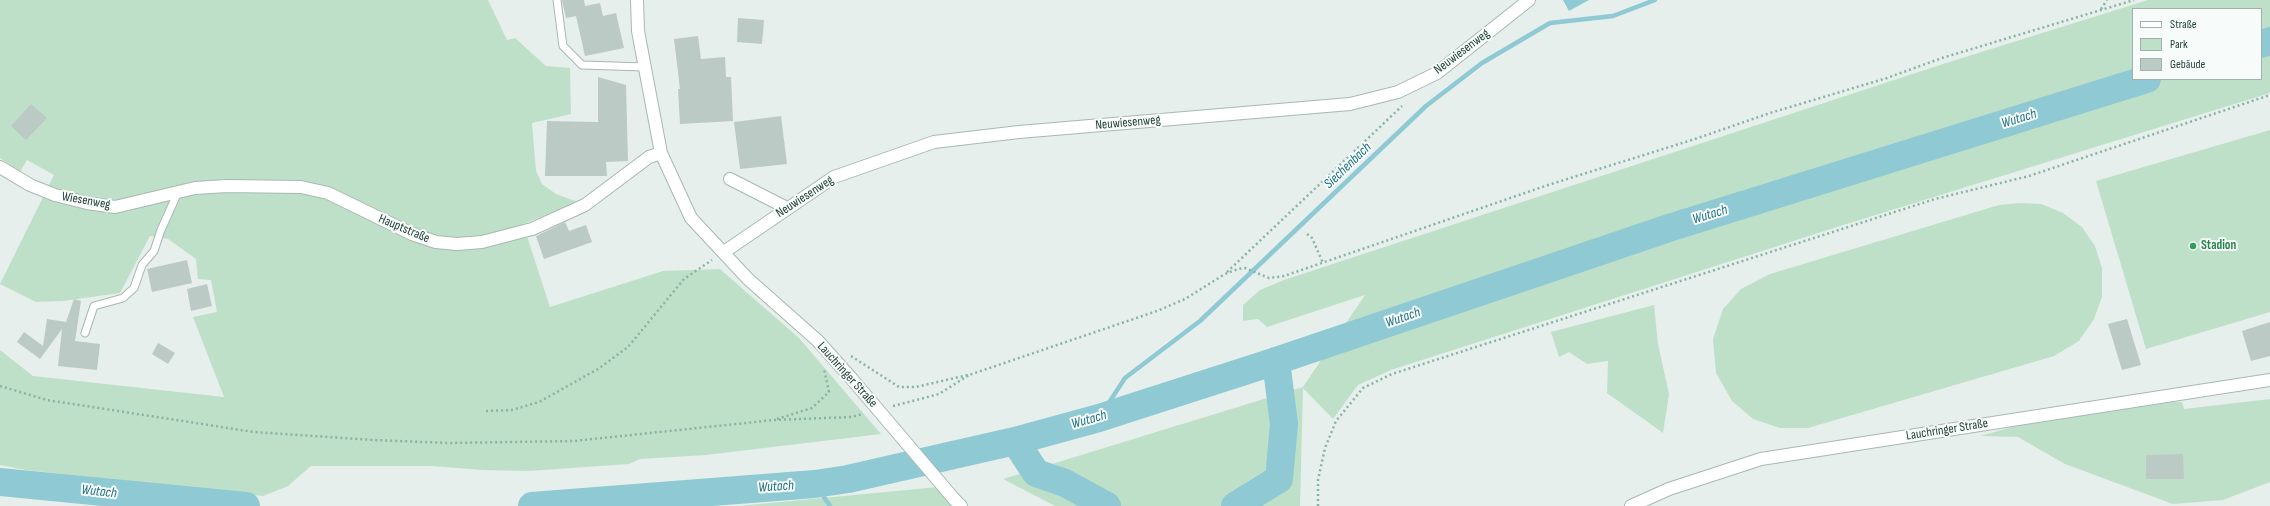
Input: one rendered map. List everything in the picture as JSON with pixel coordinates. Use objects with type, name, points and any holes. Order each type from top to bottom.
[{"type":"street","points":[[637,0],[638,31],[661,153],[691,218],[724,252]]},
{"type":"street","name":"Neuwiesenweg","points":[[724,252],[834,177],[934,142],[1026,131],[1350,104],[1375,99],[1398,92],[1437,73],[1529,0]]},
{"type":"street","name":"Hauptstraße","points":[[178,192],[195,188],[227,186],[301,187],[328,193],[412,234],[436,242],[457,244],[482,242],[532,229],[585,205],[649,157],[661,153]]},
{"type":"street","name":"Wiesenweg","points":[[0,167],[30,185],[55,196],[115,207],[178,192]]},
{"type":"street","points":[[730,179],[787,208]]},
{"type":"street","name":"Lauchringer Straße","points":[[724,252],[748,279],[818,341],[852,378],[958,502]]},
{"type":"street","name":"Lauchringer Straße","points":[[1631,506],[1669,489],[1761,458],[2270,380]]},
{"type":"lane","points":[[557,0],[563,46],[582,65],[645,67]]},
{"type":"lane","points":[[85,333],[94,306],[124,298],[134,288],[142,265],[154,251],[161,230],[178,192]]},
{"type":"path","points":[[2100,9],[2108,0]]},
{"type":"path","points":[[845,354],[859,360],[899,387],[916,387],[972,374],[1157,311],[1185,299],[1225,274],[1238,269],[1245,268],[1269,278],[1284,276],[1548,185],[2100,9],[2134,0]]},
{"type":"path","points":[[1318,506],[1318,480],[1325,448],[1336,421],[1363,388],[1392,374],[1935,199],[2029,176],[2270,95]]},
{"type":"path","points":[[1225,274],[1403,105]]},
{"type":"path","points":[[1307,234],[1312,238],[1323,263]]},
{"type":"path","points":[[486,411],[512,410],[539,402],[598,369],[628,347],[684,279],[724,252]]},
{"type":"path","points":[[0,386],[47,400],[254,432],[373,440],[440,442],[574,441],[774,420],[812,408],[829,392],[822,363]]},
{"type":"green space","points":[[0,0],[488,0],[507,40],[515,38],[546,66],[570,68],[571,114],[532,123],[536,171],[542,184],[556,194],[578,202],[523,224],[550,307],[663,271],[720,269],[799,338],[881,434],[706,455],[640,459],[629,464],[528,471],[482,470],[432,466],[311,466],[288,486],[263,496],[26,470],[0,465],[0,350],[33,376],[224,397],[193,317],[217,312],[211,280],[198,279],[196,259],[168,239],[150,236],[120,293],[63,301],[36,302],[0,284],[54,175],[27,160],[20,172],[0,158]]},
{"type":"green space","points":[[2148,0],[2270,0],[2270,93],[1837,227],[1391,370],[1358,385],[1333,419],[1303,388],[1300,506],[1055,506],[1003,479],[1303,387],[1365,295],[1267,327],[1258,319],[1243,321],[1243,305],[1260,290],[1284,280],[1943,64]]},
{"type":"green space","name":"Stadion","points":[[2270,130],[2270,312],[2146,349],[2096,181]]},
{"type":"green space","points":[[2019,203],[2041,204],[2063,213],[2082,227],[2095,246],[2102,268],[2102,297],[2094,319],[2079,341],[2054,356],[1808,428],[1780,428],[1753,419],[1732,401],[1716,373],[1713,339],[1723,309],[1741,289],[1770,274],[1999,205]]},
{"type":"green space","points":[[1654,305],[1658,344],[1669,394],[1663,433],[1607,393],[1608,361],[1587,364],[1569,352],[1559,357],[1551,332]]},
{"type":"green space","points":[[2270,399],[2270,482],[2223,500],[2173,504],[2065,464],[2018,437],[1980,436],[2016,426],[2171,402],[2182,402],[2184,409]]},
{"type":"green space","points":[[938,487],[963,506],[739,506]]},
{"type":"water","points":[[1563,0],[1589,0],[1569,11]]},
{"type":"building","points":[[562,0],[584,0],[585,6],[600,3],[603,16],[616,13],[624,48],[585,56],[576,16],[566,18]]},
{"type":"building","points":[[738,18],[764,20],[762,44],[737,42]]},
{"type":"building","points":[[698,36],[701,59],[725,57],[726,77],[731,77],[733,121],[680,124],[678,89],[680,89],[674,39]]},
{"type":"building","points":[[598,77],[626,85],[628,161],[606,162],[607,176],[545,176],[547,121],[598,122]]},
{"type":"building","points":[[31,104],[47,118],[26,140],[11,126]]},
{"type":"building","points":[[781,116],[787,164],[740,169],[734,122]]},
{"type":"building","points":[[565,222],[569,231],[586,225],[592,242],[544,259],[536,236]]},
{"type":"building","points":[[187,260],[192,283],[152,292],[147,269]]},
{"type":"building","points":[[207,284],[212,306],[191,311],[187,289]]},
{"type":"building","points":[[74,299],[81,301],[75,341],[100,344],[97,370],[58,366],[62,329],[40,359],[17,342],[24,332],[43,346],[47,319],[66,322]]},
{"type":"building","points":[[2127,319],[2141,365],[2122,370],[2108,324]]},
{"type":"building","points":[[2270,322],[2270,356],[2251,361],[2242,331]]},
{"type":"building","points":[[158,343],[175,353],[168,364],[152,354]]},
{"type":"building","points":[[2183,454],[2184,479],[2146,479],[2146,455]]},
{"type":"waterway","name":"Siechenbach","points":[[1099,418],[1125,378],[1200,321],[1426,106],[1482,63],[1550,23],[1613,16],[1655,0]]},
{"type":"waterway","name":"Wutach","points":[[2262,44],[2270,41]]},
{"type":"waterway","name":"Wutach","points":[[532,506],[815,484],[848,479],[1015,441],[1099,418],[1276,361],[1672,227],[2144,80]]},
{"type":"waterway","name":"Wutach","points":[[1235,506],[1279,479],[1284,424],[1276,361]]},
{"type":"waterway","name":"Wutach","points":[[1015,441],[1036,473],[1065,483],[1107,506]]},
{"type":"waterway","name":"Wutach","points":[[0,482],[246,506]]},
{"type":"waterway","points":[[815,484],[830,506]]},
{"type":"place","name":"Stadion","points":[[2193,246]]}]
